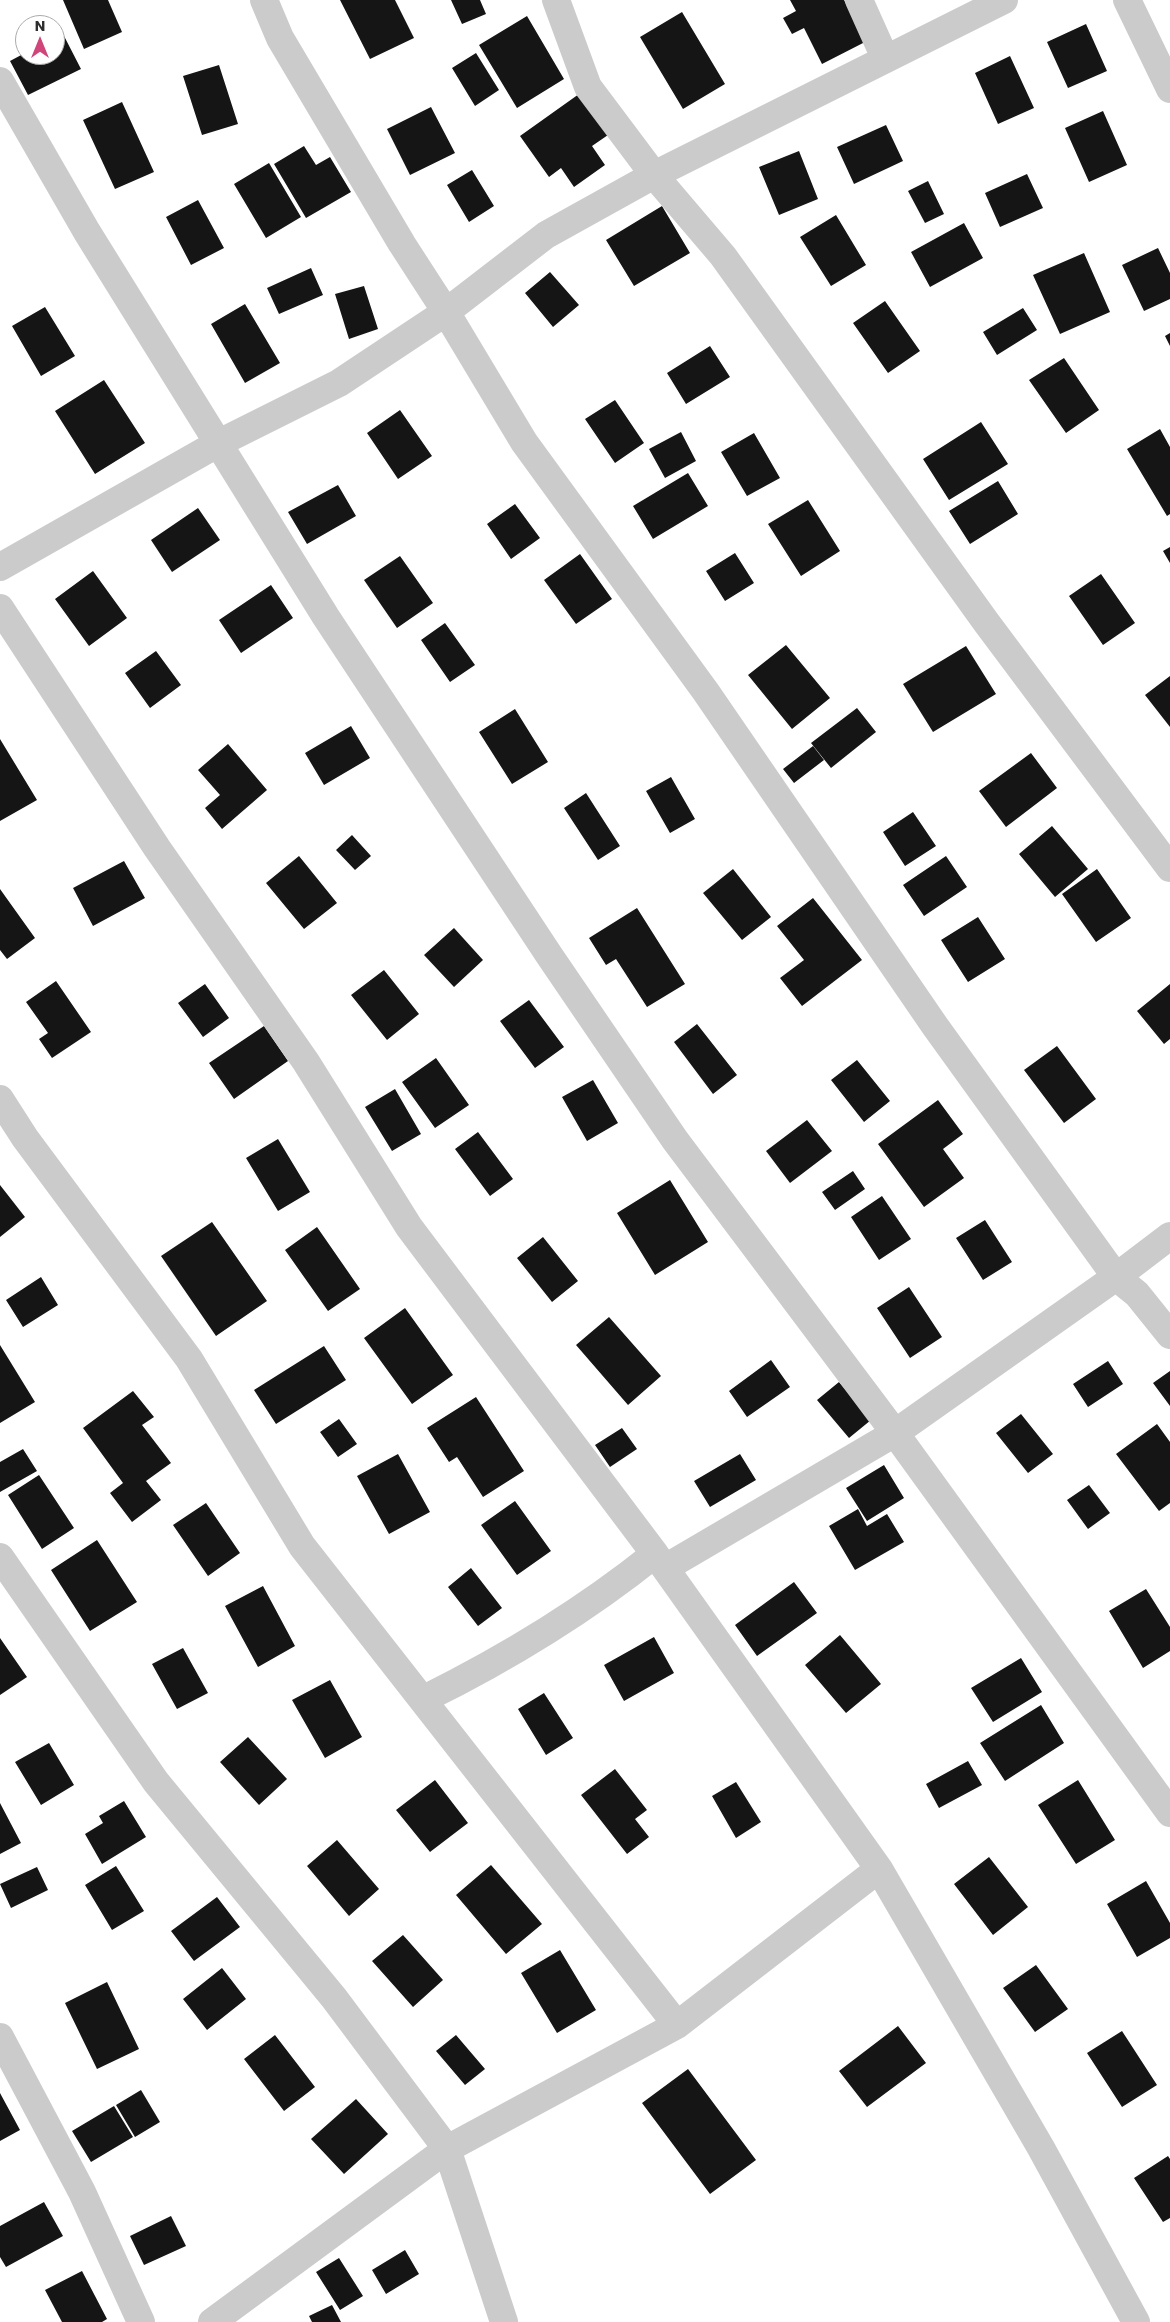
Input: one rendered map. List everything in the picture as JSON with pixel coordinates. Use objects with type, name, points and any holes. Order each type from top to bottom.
[{"type":"street","points":[[264,0],[280,38],[402,244],[446,312],[524,442],[706,692],[935,1026],[1116,1277],[1138,1294],[1170,1335]]},
{"type":"street","points":[[556,0],[588,87],[654,175],[723,256],[986,622],[1170,868]]},
{"type":"street","points":[[859,0],[885,58]]},
{"type":"street","points":[[0,567],[217,444],[339,383],[446,312],[546,235],[654,175],[1004,0]]},
{"type":"street","points":[[1127,0],[1170,89]]},
{"type":"street","points":[[0,81],[87,232],[217,444],[326,617],[549,955],[675,1140],[895,1433],[1170,1812]]},
{"type":"street","points":[[0,608],[108,770],[157,848],[306,1062],[409,1227],[660,1561],[880,1869],[1042,2148],[1136,2322]]},
{"type":"street","points":[[0,1099],[25,1138],[189,1359],[302,1546],[677,2025]]},
{"type":"street","points":[[424,1700],[486,1668],[621,1582],[895,1433],[1116,1277],[1170,1236]]},
{"type":"street","points":[[0,1557],[156,1782],[334,1998],[447,2149],[504,2322]]},
{"type":"street","points":[[212,2322],[447,2149],[677,2025],[880,1869]]},
{"type":"street","points":[[0,2037],[82,2192],[142,2322]]},
{"type":"building","points":[[63,0],[108,0],[122,32],[84,49]]},
{"type":"building","points":[[340,0],[395,0],[414,38],[370,59]]},
{"type":"building","points":[[451,0],[480,0],[486,14],[462,24]]},
{"type":"building","points":[[790,0],[844,0],[865,42],[822,64],[804,28],[792,34],[783,18],[796,11]]},
{"type":"building","points":[[682,12],[725,84],[683,109],[640,37]]},
{"type":"building","points":[[527,16],[564,79],[517,108],[479,45]]},
{"type":"building","points":[[1086,24],[1107,71],[1068,88],[1047,42]]},
{"type":"building","points":[[65,38],[81,69],[28,95],[10,61],[15,58],[15,65],[65,65]]},
{"type":"building","points":[[476,53],[499,90],[475,106],[452,68]]},
{"type":"building","points":[[1010,56],[1034,108],[998,124],[975,73]]},
{"type":"building","points":[[219,65],[238,124],[202,135],[183,76]]},
{"type":"building","points":[[579,94],[608,135],[592,146],[605,165],[574,187],[561,168],[549,177],[520,136]]},
{"type":"building","points":[[122,102],[154,172],[115,189],[83,120]]},
{"type":"building","points":[[431,107],[455,153],[410,175],[387,129]]},
{"type":"building","points":[[1103,111],[1127,165],[1089,182],[1065,128]]},
{"type":"building","points":[[886,125],[903,161],[854,184],[837,147]]},
{"type":"building","points":[[304,146],[316,165],[330,157],[351,192],[306,218],[274,164]]},
{"type":"building","points":[[799,151],[818,199],[779,215],[759,167]]},
{"type":"building","points":[[269,163],[301,217],[266,238],[234,184]]},
{"type":"building","points":[[472,170],[494,206],[469,222],[447,185]]},
{"type":"building","points":[[1027,174],[1043,208],[1000,227],[985,193]]},
{"type":"building","points":[[928,181],[944,214],[925,223],[908,191]]},
{"type":"building","points":[[198,200],[224,248],[191,265],[166,217]]},
{"type":"building","points":[[662,206],[690,253],[634,286],[606,240]]},
{"type":"building","points":[[836,215],[866,265],[831,286],[800,237]]},
{"type":"building","points":[[964,223],[983,258],[930,287],[911,252]]},
{"type":"building","points":[[1158,248],[1170,273],[1170,299],[1144,311],[1122,265]]},
{"type":"building","points":[[1084,253],[1110,312],[1060,334],[1033,275]]},
{"type":"building","points":[[311,268],[323,295],[279,314],[267,288]]},
{"type":"building","points":[[550,272],[579,305],[553,327],[525,293]]},
{"type":"building","points":[[364,286],[378,329],[349,339],[335,294]]},
{"type":"building","points":[[885,301],[920,351],[888,373],[853,323]]},
{"type":"building","points":[[245,304],[280,363],[245,383],[211,324]]},
{"type":"building","points":[[45,307],[75,356],[41,376],[12,326]]},
{"type":"building","points":[[1023,308],[1037,330],[997,355],[983,332]]},
{"type":"building","points":[[1170,333],[1170,346],[1165,336]]},
{"type":"building","points":[[710,346],[730,377],[686,404],[667,373]]},
{"type":"building","points":[[1064,358],[1099,410],[1066,433],[1029,380]]},
{"type":"building","points":[[104,380],[145,443],[95,474],[55,411]]},
{"type":"building","points":[[615,400],[644,443],[615,463],[585,419]]},
{"type":"building","points":[[400,410],[432,456],[398,479],[367,433]]},
{"type":"building","points":[[981,422],[1008,464],[949,500],[923,459]]},
{"type":"building","points":[[1160,429],[1170,447],[1170,514],[1167,516],[1127,449]]},
{"type":"building","points":[[681,432],[696,461],[665,478],[649,449]]},
{"type":"building","points":[[754,433],[780,478],[747,496],[721,452]]},
{"type":"building","points":[[688,473],[708,506],[653,539],[633,506]]},
{"type":"building","points":[[998,481],[1018,514],[970,544],[949,511]]},
{"type":"building","points":[[338,485],[356,516],[307,544],[288,512]]},
{"type":"building","points":[[808,500],[840,551],[801,576],[768,524]]},
{"type":"building","points":[[515,504],[540,538],[511,559],[487,524]]},
{"type":"building","points":[[198,508],[220,540],[172,572],[151,540]]},
{"type":"building","points":[[1170,547],[1170,563],[1163,551]]},
{"type":"building","points":[[735,553],[754,583],[725,601],[706,571]]},
{"type":"building","points":[[580,554],[612,599],[576,624],[544,580]]},
{"type":"building","points":[[400,556],[433,603],[397,628],[364,580]]},
{"type":"building","points":[[93,571],[127,618],[89,646],[55,599]]},
{"type":"building","points":[[1101,574],[1135,623],[1103,645],[1069,596]]},
{"type":"building","points":[[271,585],[293,618],[241,653],[219,620]]},
{"type":"building","points":[[445,623],[475,665],[450,682],[421,640]]},
{"type":"building","points":[[786,645],[830,698],[792,729],[748,675]]},
{"type":"building","points":[[966,646],[996,694],[933,732],[903,684]]},
{"type":"building","points":[[156,651],[181,685],[150,708],[125,673]]},
{"type":"building","points":[[1170,676],[1170,727],[1145,695]]},
{"type":"building","points":[[857,708],[876,732],[831,768],[811,743]]},
{"type":"building","points":[[515,709],[548,762],[512,784],[479,732]]},
{"type":"building","points":[[351,726],[370,758],[324,785],[305,753]]},
{"type":"building","points":[[0,739],[37,800],[0,821]]},
{"type":"building","points":[[228,744],[267,790],[222,829],[205,808],[220,795],[198,770]]},
{"type":"building","points":[[813,746],[824,760],[794,783],[783,769]]},
{"type":"building","points":[[1031,753],[1057,788],[1006,827],[979,791]]},
{"type":"building","points":[[671,777],[695,819],[670,833],[646,791]]},
{"type":"building","points":[[586,793],[620,846],[598,860],[564,808]]},
{"type":"building","points":[[913,812],[936,846],[905,866],[883,832]]},
{"type":"building","points":[[1052,826],[1088,869],[1055,897],[1019,854]]},
{"type":"building","points":[[352,835],[371,856],[355,870],[336,850]]},
{"type":"building","points":[[299,856],[337,903],[304,929],[266,883]]},
{"type":"building","points":[[946,856],[967,887],[924,916],[903,885]]},
{"type":"building","points":[[124,861],[145,898],[93,926],[73,888]]},
{"type":"building","points":[[733,869],[771,917],[742,940],[703,893]]},
{"type":"building","points":[[1097,869],[1131,918],[1096,942],[1062,894]]},
{"type":"building","points":[[0,889],[35,938],[7,959],[0,950]]},
{"type":"building","points":[[813,898],[862,960],[802,1006],[780,978],[804,960],[777,926]]},
{"type":"building","points":[[637,908],[685,984],[647,1007],[616,959],[606,965],[589,938]]},
{"type":"building","points":[[978,917],[1005,959],[968,982],[941,940]]},
{"type":"building","points":[[454,928],[483,960],[454,987],[424,955]]},
{"type":"building","points":[[384,970],[419,1014],[387,1040],[351,995]]},
{"type":"building","points":[[56,981],[91,1032],[52,1058],[39,1039],[48,1033],[26,1002]]},
{"type":"building","points":[[205,984],[229,1018],[203,1037],[178,1003]]},
{"type":"building","points":[[1170,984],[1170,1039],[1164,1044],[1137,1011]]},
{"type":"building","points":[[529,1000],[564,1047],[535,1068],[500,1021]]},
{"type":"building","points":[[697,1024],[737,1075],[713,1094],[674,1042]]},
{"type":"building","points":[[264,1026],[288,1061],[234,1099],[209,1063]]},
{"type":"building","points":[[1057,1046],[1096,1099],[1064,1123],[1024,1070]]},
{"type":"building","points":[[436,1058],[469,1105],[435,1128],[402,1082]]},
{"type":"building","points":[[857,1060],[890,1101],[864,1122],[831,1080]]},
{"type":"building","points":[[593,1080],[618,1123],[587,1141],[562,1097]]},
{"type":"building","points":[[395,1089],[421,1134],[392,1151],[365,1107]]},
{"type":"building","points":[[938,1100],[963,1134],[943,1149],[964,1178],[924,1207],[878,1144]]},
{"type":"building","points":[[807,1120],[832,1151],[790,1183],[766,1151]]},
{"type":"building","points":[[478,1132],[513,1179],[490,1196],[455,1149]]},
{"type":"building","points":[[278,1139],[310,1192],[278,1211],[246,1158]]},
{"type":"building","points":[[853,1171],[865,1189],[835,1210],[822,1192]]},
{"type":"building","points":[[670,1180],[708,1242],[655,1275],[617,1213]]},
{"type":"building","points":[[0,1185],[25,1217],[0,1237]]},
{"type":"building","points":[[882,1196],[911,1239],[879,1260],[851,1217]]},
{"type":"building","points":[[985,1220],[1012,1262],[983,1280],[956,1238]]},
{"type":"building","points":[[212,1222],[267,1301],[216,1336],[161,1256]]},
{"type":"building","points":[[317,1227],[360,1289],[328,1311],[285,1250]]},
{"type":"building","points":[[543,1237],[578,1281],[552,1302],[517,1258]]},
{"type":"building","points":[[41,1277],[58,1305],[23,1327],[6,1300]]},
{"type":"building","points":[[909,1287],[942,1337],[910,1358],[877,1308]]},
{"type":"building","points":[[405,1308],[453,1375],[412,1404],[364,1338]]},
{"type":"building","points":[[609,1317],[661,1376],[628,1405],[576,1345]]},
{"type":"building","points":[[0,1345],[35,1402],[0,1423]]},
{"type":"building","points":[[324,1346],[346,1380],[276,1424],[254,1390]]},
{"type":"building","points":[[771,1360],[790,1387],[747,1417],[729,1391]]},
{"type":"building","points":[[1108,1361],[1123,1384],[1088,1407],[1073,1384]]},
{"type":"building","points":[[1170,1371],[1170,1406],[1153,1383]]},
{"type":"building","points":[[839,1382],[871,1420],[849,1438],[817,1400]]},
{"type":"building","points":[[133,1391],[154,1417],[142,1425],[171,1463],[146,1481],[161,1500],[132,1522],[110,1493],[123,1483],[83,1428]]},
{"type":"building","points":[[476,1397],[524,1471],[483,1497],[457,1457],[449,1462],[427,1428]]},
{"type":"building","points":[[1021,1414],[1053,1454],[1028,1473],[996,1433]]},
{"type":"building","points":[[339,1419],[357,1444],[338,1457],[320,1432]]},
{"type":"building","points":[[1157,1424],[1170,1442],[1170,1503],[1159,1511],[1116,1454]]},
{"type":"building","points":[[622,1428],[637,1449],[610,1467],[595,1445]]},
{"type":"building","points":[[23,1449],[37,1471],[0,1492],[0,1462]]},
{"type":"building","points":[[398,1454],[430,1512],[389,1534],[357,1476]]},
{"type":"building","points":[[740,1454],[756,1480],[710,1507],[694,1481]]},
{"type":"building","points":[[884,1465],[904,1498],[867,1521],[846,1488]]},
{"type":"building","points":[[39,1475],[74,1528],[42,1549],[8,1495]]},
{"type":"building","points":[[1089,1485],[1110,1513],[1088,1529],[1067,1500]]},
{"type":"building","points":[[515,1501],[551,1551],[517,1575],[481,1525]]},
{"type":"building","points":[[206,1503],[240,1553],[208,1576],[173,1525]]},
{"type":"building","points":[[858,1509],[867,1526],[887,1514],[904,1542],[855,1570],[829,1526]]},
{"type":"building","points":[[97,1540],[137,1602],[90,1631],[51,1570]]},
{"type":"building","points":[[471,1568],[502,1608],[478,1626],[448,1587]]},
{"type":"building","points":[[794,1582],[817,1613],[757,1656],[735,1625]]},
{"type":"building","points":[[263,1586],[295,1646],[258,1667],[225,1606]]},
{"type":"building","points":[[1146,1589],[1170,1627],[1170,1651],[1143,1668],[1109,1611]]},
{"type":"building","points":[[840,1635],[881,1684],[846,1713],[805,1665]]},
{"type":"building","points":[[654,1637],[674,1673],[624,1701],[604,1665]]},
{"type":"building","points":[[0,1638],[27,1677],[0,1695]]},
{"type":"building","points":[[183,1648],[208,1693],[177,1709],[152,1664]]},
{"type":"building","points":[[1021,1658],[1042,1692],[993,1722],[971,1688]]},
{"type":"building","points":[[330,1680],[362,1737],[325,1758],[292,1700]]},
{"type":"building","points":[[544,1693],[573,1738],[546,1755],[518,1709]]},
{"type":"building","points":[[1041,1705],[1064,1743],[1005,1781],[980,1743]]},
{"type":"building","points":[[248,1737],[287,1779],[259,1805],[220,1762]]},
{"type":"building","points":[[49,1743],[74,1785],[41,1805],[15,1762]]},
{"type":"building","points":[[968,1761],[982,1785],[939,1808],[926,1784]]},
{"type":"building","points":[[615,1769],[647,1810],[635,1819],[649,1837],[627,1854],[581,1795]]},
{"type":"building","points":[[435,1780],[468,1823],[430,1852],[396,1810]]},
{"type":"building","points":[[1078,1780],[1115,1840],[1076,1864],[1038,1805]]},
{"type":"building","points":[[736,1782],[761,1822],[736,1838],[712,1796]]},
{"type":"building","points":[[124,1801],[146,1837],[102,1864],[85,1834],[103,1823],[99,1816]]},
{"type":"building","points":[[0,1803],[21,1843],[0,1854]]},
{"type":"building","points":[[337,1840],[379,1889],[349,1916],[307,1866]]},
{"type":"building","points":[[989,1857],[1028,1907],[993,1935],[954,1884]]},
{"type":"building","points":[[491,1865],[542,1924],[506,1954],[456,1895]]},
{"type":"building","points":[[116,1866],[144,1911],[112,1930],[85,1885]]},
{"type":"building","points":[[37,1867],[48,1890],[11,1908],[0,1884]]},
{"type":"building","points":[[1146,1881],[1170,1923],[1170,1938],[1137,1957],[1107,1904]]},
{"type":"building","points":[[217,1897],[240,1927],[194,1961],[171,1931]]},
{"type":"building","points":[[403,1935],[443,1980],[413,2007],[372,1961]]},
{"type":"building","points":[[560,1950],[596,2010],[557,2033],[521,1973]]},
{"type":"building","points":[[1036,1965],[1068,2009],[1035,2032],[1003,1988]]},
{"type":"building","points":[[222,1968],[246,1999],[207,2030],[183,1999]]},
{"type":"building","points":[[107,1982],[139,2049],[97,2069],[65,2003]]},
{"type":"building","points":[[898,2026],[926,2063],[867,2107],[839,2071]]},
{"type":"building","points":[[1122,2031],[1157,2085],[1122,2107],[1087,2053]]},
{"type":"building","points":[[275,2035],[315,2087],[284,2111],[244,2059]]},
{"type":"building","points":[[456,2035],[485,2069],[465,2085],[436,2051]]},
{"type":"building","points":[[688,2069],[756,2160],[710,2194],[642,2103]]},
{"type":"building","points":[[141,2090],[160,2122],[135,2137],[116,2105]]},
{"type":"building","points":[[0,2093],[20,2130],[0,2141]]},
{"type":"building","points":[[356,2099],[388,2134],[344,2174],[311,2139]]},
{"type":"building","points":[[114,2106],[133,2137],[91,2162],[72,2131]]},
{"type":"building","points":[[1168,2156],[1170,2159],[1170,2218],[1163,2222],[1134,2178]]},
{"type":"building","points":[[44,2202],[63,2236],[6,2267],[0,2257],[0,2226]]},
{"type":"building","points":[[171,2216],[186,2246],[144,2265],[130,2236]]},
{"type":"building","points":[[405,2250],[419,2274],[386,2294],[372,2270]]},
{"type":"building","points":[[339,2258],[363,2296],[340,2310],[316,2272]]},
{"type":"building","points":[[82,2271],[107,2319],[102,2322],[62,2322],[45,2290]]},
{"type":"building","points":[[332,2305],[341,2322],[312,2322],[309,2316]]}]
